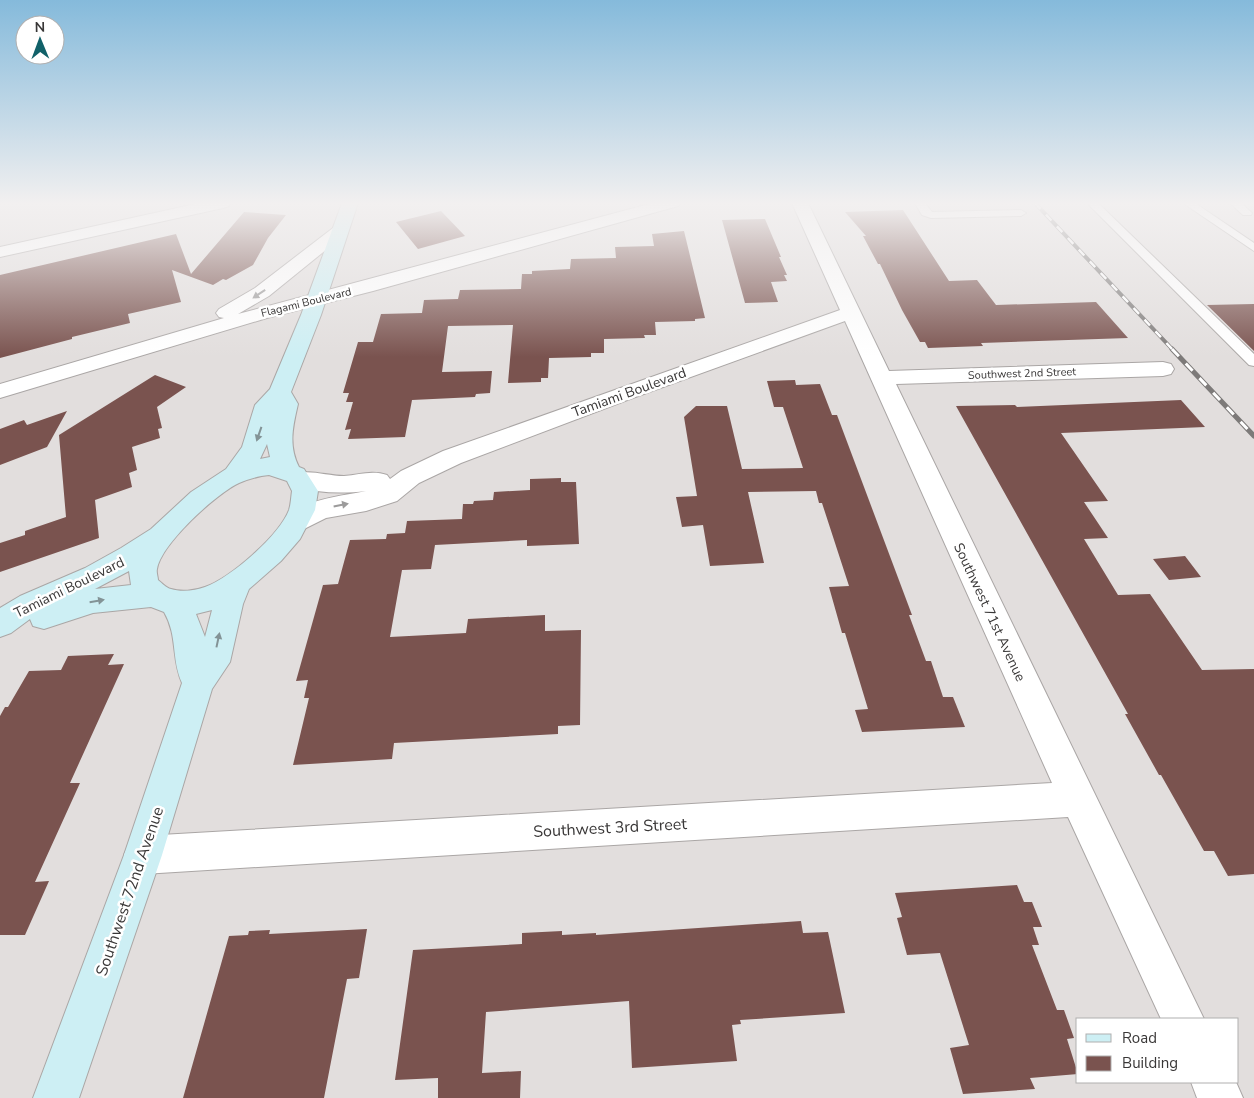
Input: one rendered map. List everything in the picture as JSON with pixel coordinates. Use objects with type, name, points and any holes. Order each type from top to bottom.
[{"type":"street","points":[[183,337],[262,292],[310,254]]},
{"type":"street","points":[[234,476],[254,449],[266,405],[280,392],[331,254]]},
{"type":"street","name":"Flagami Boulevard","points":[[0,391],[183,337],[483,254]]},
{"type":"street","name":"Southwest 71st Avenue","points":[[823,254],[1183,1018]]},
{"type":"street","name":"Tamiami Boulevard","points":[[296,523],[320,510],[366,501],[388,494],[410,476],[452,457],[850,313]]},
{"type":"street","name":"Southwest 2nd Street","points":[[881,378],[1163,369]]},
{"type":"street","points":[[239,582],[279,545],[296,523],[303,510],[307,494],[295,474],[280,456],[278,444],[287,404],[280,392]]},
{"type":"street","points":[[198,683],[190,667],[190,640],[185,619],[164,598],[150,593],[142,581],[143,567],[148,553],[163,532],[193,503],[234,476],[270,466],[295,474]]},
{"type":"street","name":"Tamiami Boulevard","points":[[295,474],[343,485],[410,476]]},
{"type":"street","name":"Tamiami Boulevard","points":[[0,624],[15,612],[112,568],[132,556],[163,532]]},
{"type":"street","name":"Tamiami Boulevard","points":[[0,630],[27,624],[73,606],[93,601],[164,598],[191,602],[210,598],[226,591],[239,582]]},
{"type":"street","name":"Southwest 72nd Avenue","points":[[56,1098],[143,855],[198,683],[214,662],[228,604],[239,582]]},
{"type":"street","name":"Southwest 3rd Street","points":[[143,855],[1078,799]]},
{"type":"street","points":[[1213,1083],[1220,1098]]},
{"type":"lane","points":[[1144,254],[1254,362]]},
{"type":"building","points":[[89,254],[184,254],[191,274],[208,254],[259,254],[253,265],[213,285],[172,270],[181,302],[128,314],[130,323],[72,337],[72,339],[0,358],[0,275]]},
{"type":"building","points":[[616,254],[690,254],[705,318],[695,319],[695,321],[655,322],[656,335],[644,335],[645,338],[604,339],[604,353],[591,353],[591,357],[549,358],[548,378],[541,378],[541,382],[508,383],[513,325],[448,326],[442,372],[492,371],[490,393],[476,394],[475,397],[412,400],[405,437],[348,439],[351,429],[345,430],[353,402],[346,402],[349,393],[343,393],[358,342],[373,342],[381,314],[422,313],[424,300],[458,299],[460,290],[521,289],[522,274],[532,274],[532,271],[570,269],[571,259],[616,258]]},
{"type":"building","points":[[731,254],[780,254],[781,257],[779,257],[787,275],[784,275],[787,281],[771,282],[778,302],[745,303]]},
{"type":"building","points":[[873,254],[932,254],[949,281],[977,280],[996,305],[1096,302],[1128,338],[981,343],[983,346],[928,348],[925,342],[920,342],[880,264],[878,264]]},
{"type":"building","points":[[1254,304],[1254,351],[1207,305]]},
{"type":"building","points":[[155,375],[186,387],[157,407],[162,428],[158,429],[160,438],[132,447],[137,470],[129,473],[132,487],[95,500],[99,538],[0,572],[0,543],[25,535],[25,531],[66,517],[59,435]]},
{"type":"building","points":[[795,380],[796,385],[820,384],[832,415],[837,415],[912,615],[909,615],[926,661],[931,661],[943,697],[953,697],[965,727],[862,732],[855,710],[868,709],[845,633],[842,633],[829,587],[849,586],[822,503],[819,503],[816,491],[748,492],[764,563],[710,566],[703,525],[682,527],[676,497],[697,496],[684,417],[696,406],[727,406],[742,469],[803,468],[783,407],[774,407],[767,381]]},
{"type":"building","points":[[1181,400],[1205,427],[1061,433],[1108,501],[1084,502],[1108,538],[1084,539],[1118,595],[1150,594],[1202,670],[1254,669],[1254,874],[1228,876],[1214,851],[1204,851],[1125,714],[1128,714],[956,406],[1015,405],[1017,407]]},
{"type":"building","points":[[67,411],[47,447],[0,465],[0,429],[24,420],[27,425]]},
{"type":"building","points":[[561,478],[561,482],[576,482],[579,544],[527,546],[527,540],[435,545],[431,569],[402,570],[390,637],[466,633],[468,619],[545,615],[545,631],[581,630],[580,725],[558,726],[558,734],[394,743],[392,759],[293,765],[309,698],[304,698],[308,680],[296,681],[323,585],[338,584],[350,540],[386,539],[387,534],[405,533],[407,521],[462,519],[463,504],[473,504],[474,501],[493,500],[494,492],[530,490],[530,479]]},
{"type":"building","points":[[1185,556],[1201,577],[1169,580],[1153,559]]},
{"type":"building","points":[[114,654],[108,665],[124,664],[70,783],[80,783],[35,882],[49,881],[25,935],[0,935],[0,716],[5,707],[8,707],[29,671],[61,670],[68,656]]},
{"type":"building","points":[[1017,885],[1024,902],[1032,902],[1042,927],[1033,927],[1039,945],[1032,945],[1057,1010],[1064,1010],[1074,1038],[1067,1039],[1076,1068],[1076,1074],[1030,1078],[1035,1089],[963,1094],[950,1048],[969,1045],[940,953],[907,955],[897,918],[902,917],[895,893]]},
{"type":"building","points":[[801,921],[803,933],[828,932],[845,1013],[740,1020],[741,1024],[732,1025],[737,1061],[632,1068],[629,1001],[486,1012],[482,1073],[521,1071],[520,1098],[438,1098],[438,1078],[395,1080],[413,950],[522,944],[522,933],[562,931],[562,935],[596,933],[596,935]]},
{"type":"building","points":[[367,929],[359,978],[347,979],[324,1098],[183,1098],[229,936],[248,935],[249,931],[270,930],[269,934]]},
{"type":"railway","points":[[1083,254],[1173,350]]},
{"type":"railway","points":[[1172,349],[1254,436]]}]
